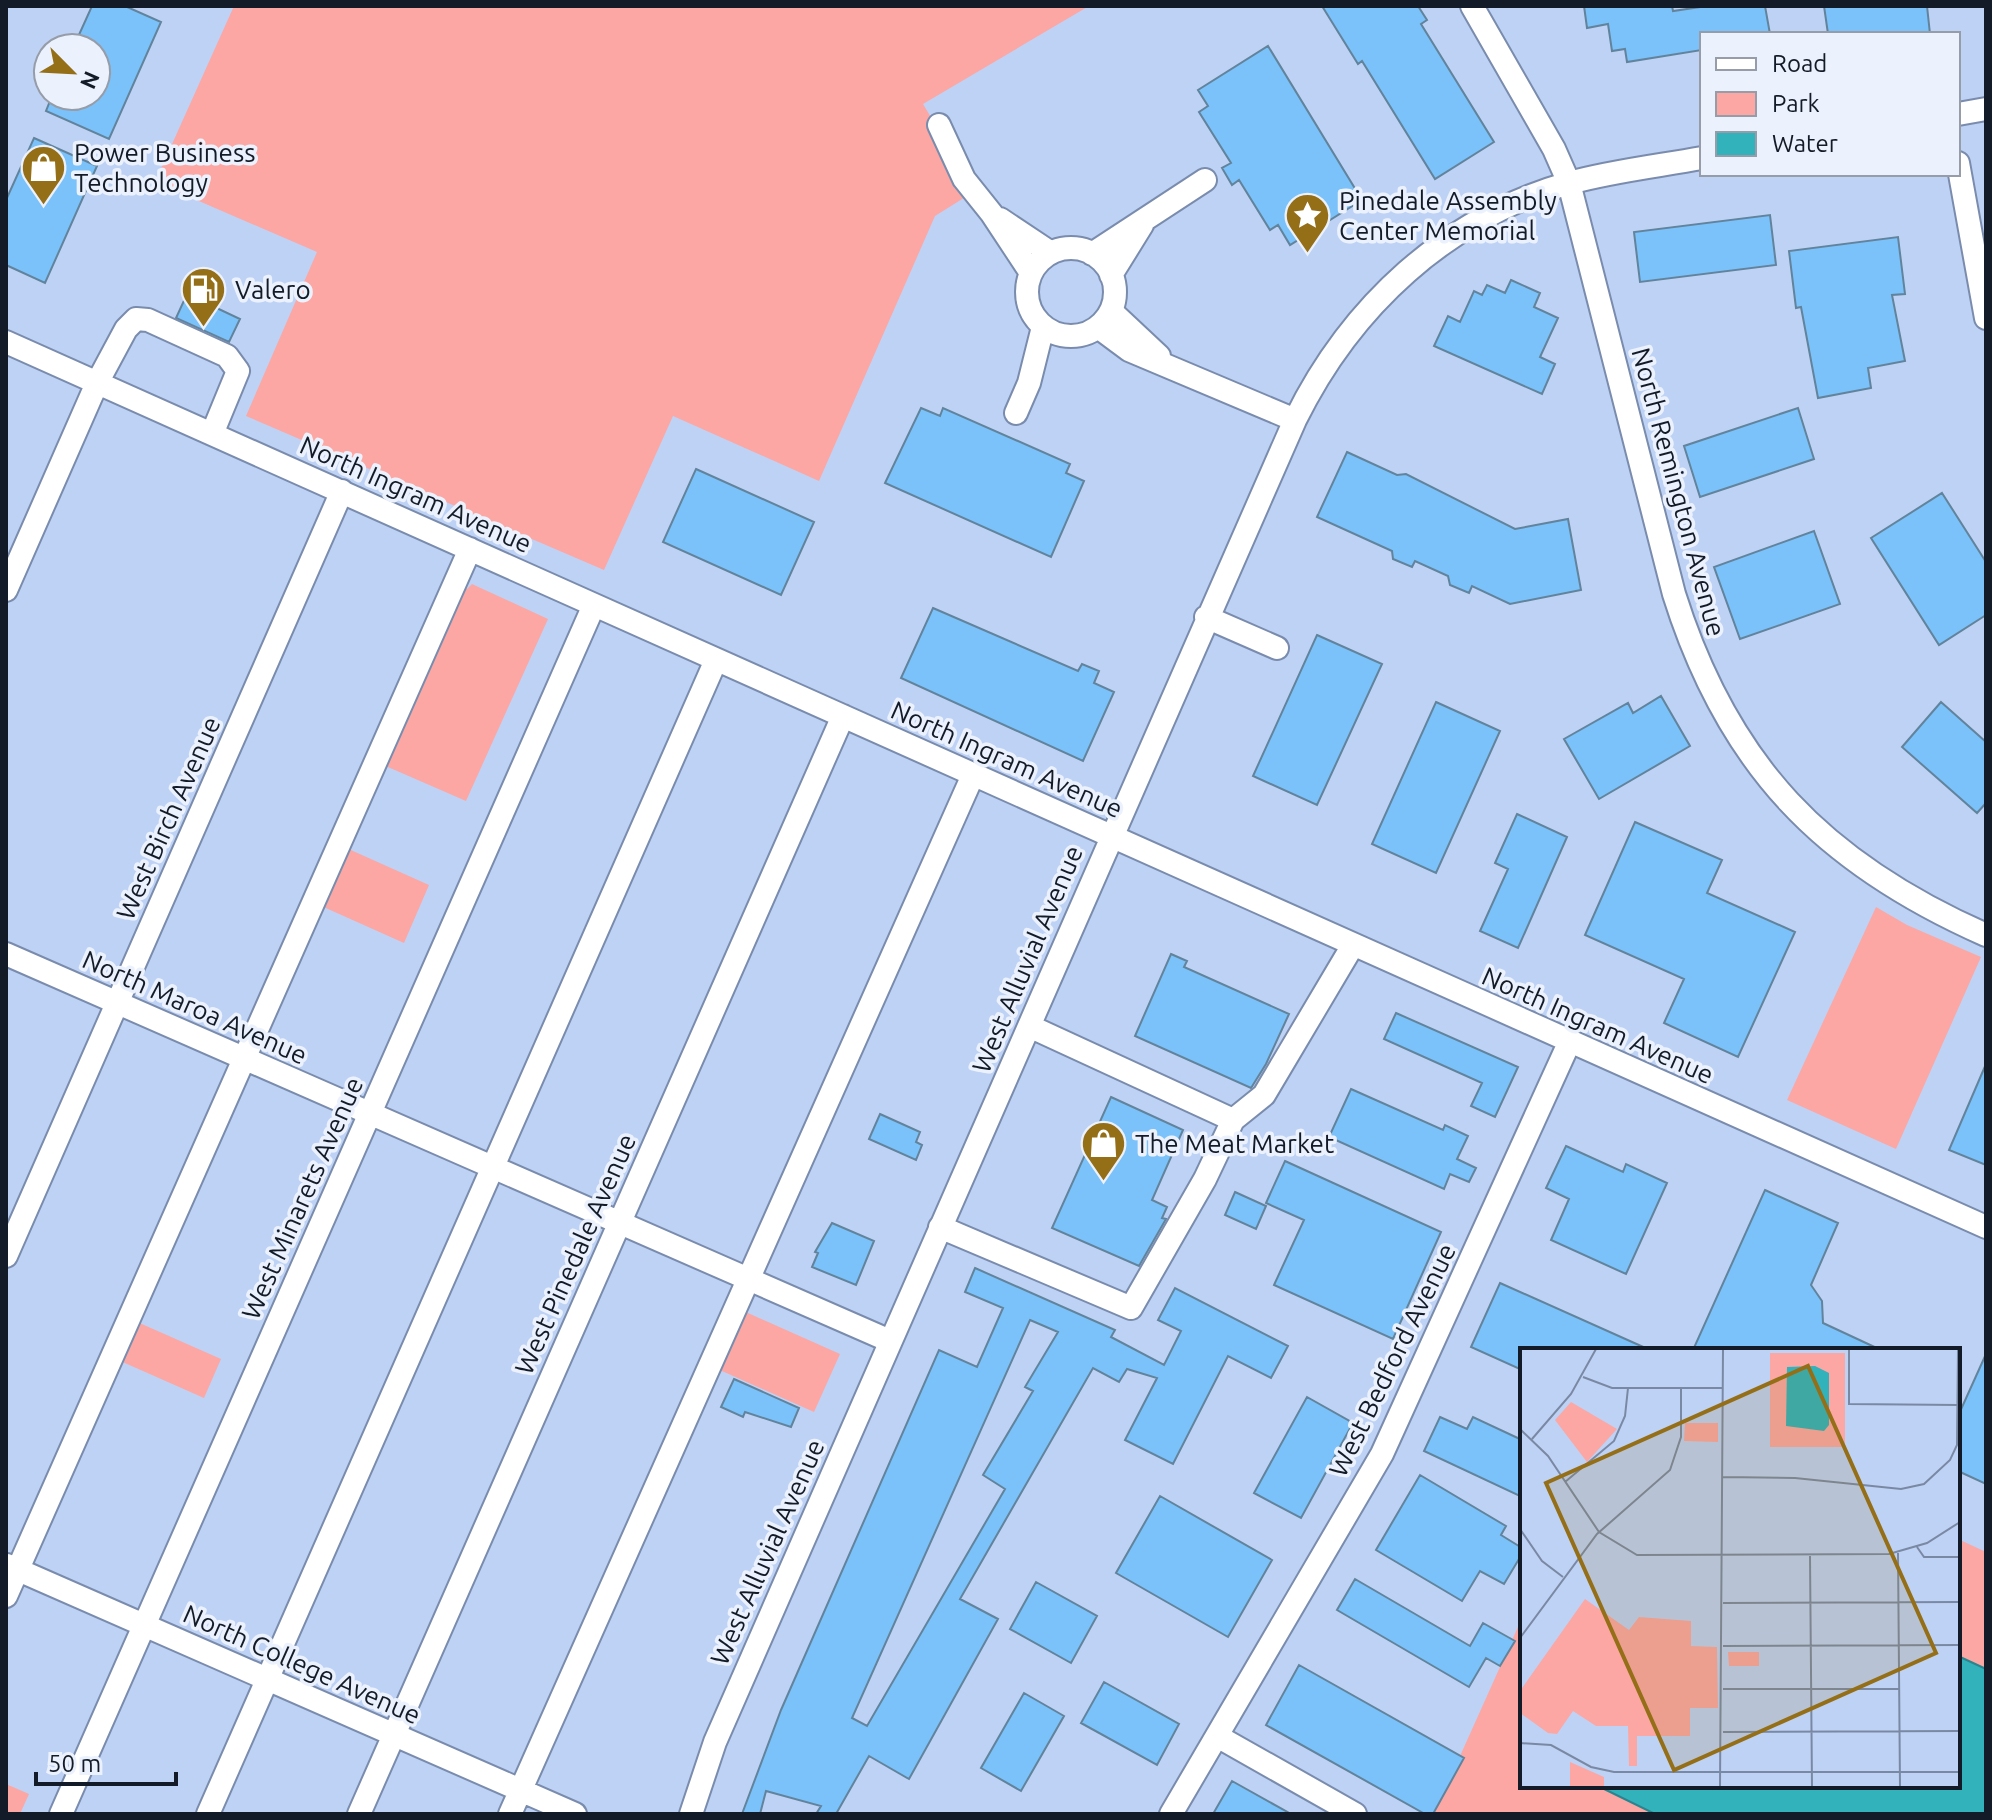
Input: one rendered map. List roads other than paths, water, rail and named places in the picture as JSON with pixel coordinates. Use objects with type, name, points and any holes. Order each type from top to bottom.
[{"type":"street","name":"North Remington Avenue","points":[[1472,6],[1554,149],[1569,183],[1674,594],[1695,653],[1729,724],[1771,783],[1845,855],[1909,899],[1986,935]]},
{"type":"street","points":[[1960,114],[1986,109]]},
{"type":"street","points":[[939,125],[964,179],[992,214],[1031,273]]},
{"type":"street","name":"West Alluvial Avenue","points":[[691,1814],[715,1742],[1206,617],[1295,420],[1339,344],[1403,274],[1484,217],[1569,183],[1700,158]]},
{"type":"street","points":[[1960,174],[1986,318]]},
{"type":"street","points":[[1092,254],[1205,180]]},
{"type":"street","points":[[992,214],[1051,253]]},
{"type":"street","points":[[1111,275],[1147,217]]},
{"type":"street","points":[[1065,248],[1092,254],[1111,275],[1115,289],[1105,319],[1085,334],[1065,336],[1043,327],[1027,302],[1031,273],[1051,253],[1065,248]]},
{"type":"street","points":[[6,590],[97,383],[126,329],[136,319],[148,320],[227,356],[235,363],[238,371],[212,434]]},
{"type":"street","points":[[1105,319],[1129,350],[1169,364],[1295,420]]},
{"type":"street","points":[[1016,413],[1029,383],[1043,327]]},
{"type":"street","points":[[1029,383],[1065,336]]},
{"type":"street","name":"North Ingram Avenue","points":[[6,342],[1986,1227]]},
{"type":"street","name":"West Birch Avenue","points":[[6,1256],[342,491]]},
{"type":"street","points":[[6,1596],[12,1567],[244,1058],[470,549]]},
{"type":"street","name":"West Minarets Avenue","points":[[61,1814],[594,605]]},
{"type":"street","points":[[1206,617],[1277,648]]},
{"type":"street","points":[[208,1814],[716,660]]},
{"type":"street","name":"West Pinedale Avenue","points":[[359,1814],[843,716]]},
{"type":"street","points":[[510,1814],[973,775]]},
{"type":"street","points":[[940,1227],[1131,1308],[1205,1179],[1233,1120],[1264,1095],[1353,945]]},
{"type":"street","name":"North Maroa Avenue","points":[[6,954],[890,1341]]},
{"type":"street","points":[[1029,1026],[1233,1120]]},
{"type":"street","name":"West Bedford Avenue","points":[[1171,1814],[1382,1454],[1569,1043]]},
{"type":"street","name":"North College Avenue","points":[[12,1567],[575,1814]]},
{"type":"street","points":[[1217,1736],[1355,1814]]},
{"type":"water","points":[[1960,1657],[1986,1669],[1986,1814],[1655,1814],[1602,1788],[1960,1788]]},
{"type":"place","name":"Power Business Technology","points":[[43,206]]},
{"type":"place","name":"Pinedale Assembly Center Memorial","points":[[1308,254]]},
{"type":"place","name":"Valero","points":[[204,328]]},
{"type":"place","name":"The Meat Market","points":[[1104,1182]]}]
